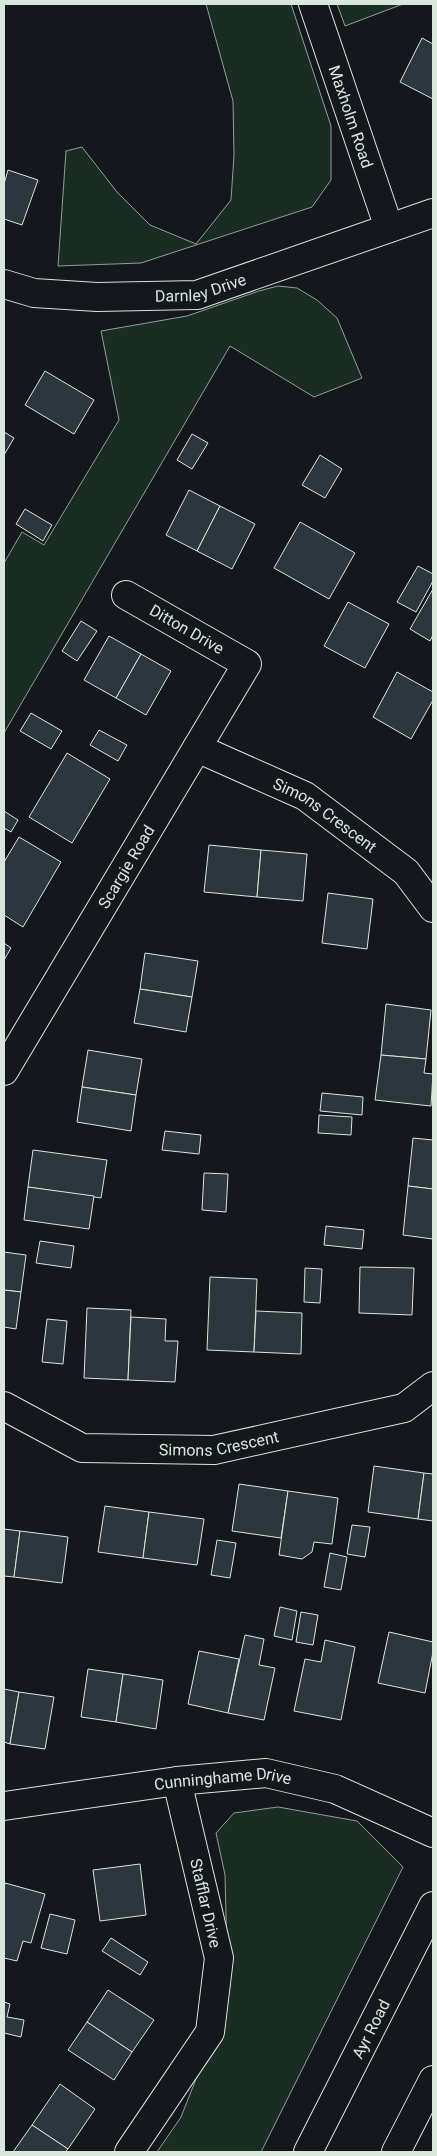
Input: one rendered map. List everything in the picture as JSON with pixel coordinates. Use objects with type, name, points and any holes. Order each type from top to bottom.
[{"type":"street","name":"Maxholm Road","points":[[313,4],[389,228]]},
{"type":"street","name":"Darnley Drive","points":[[4,284],[34,293],[88,297],[196,295],[433,213]]},
{"type":"street","name":"Ditton Drive","points":[[126,595],[247,664]]},
{"type":"street","name":"Scargie Road","points":[[4,1071],[247,664]]},
{"type":"street","name":"Simons Crescent","points":[[197,748],[305,796],[406,872],[433,908]]},
{"type":"street","name":"Simons Crescent","points":[[4,1406],[82,1448],[214,1450],[404,1408],[433,1386]]},
{"type":"street","name":"Cunninghame Drive","points":[[4,1806],[177,1781],[266,1773],[335,1789],[433,1833]]},
{"type":"street","name":"Stafflar Drive","points":[[129,2152],[210,2032],[219,1958],[177,1781]]},
{"type":"street","name":"Ayr Road","points":[[308,2152],[433,1906]]},
{"type":"street","points":[[396,2152],[433,2080]]},
{"type":"green space","points":[[206,4],[291,4],[331,126],[331,180],[312,207],[141,263],[58,266],[66,151],[82,147],[117,192],[150,225],[196,244],[231,200],[234,155],[233,101]]},
{"type":"green space","points":[[337,4],[403,4],[345,26]]},
{"type":"green space","points":[[278,286],[297,288],[317,300],[337,318],[362,378],[314,397],[230,346],[4,733],[4,563],[22,532],[44,545],[119,420],[101,331],[187,316]]},
{"type":"green space","points":[[278,1807],[357,1821],[403,1867],[261,2152],[157,2152],[181,2117],[228,1998],[225,1875],[216,1833],[234,1813]]},
{"type":"building","points":[[422,38],[433,44],[433,99],[400,82]]},
{"type":"building","points":[[8,170],[38,180],[22,225],[4,219],[4,184]]},
{"type":"building","points":[[45,371],[94,400],[74,434],[25,405]]},
{"type":"building","points":[[4,432],[14,438],[4,455]]},
{"type":"building","points":[[192,434],[208,443],[192,469],[177,460]]},
{"type":"building","points":[[320,455],[342,469],[325,498],[302,485]]},
{"type":"building","points":[[189,490],[220,506],[197,551],[166,535]]},
{"type":"building","points":[[220,506],[255,524],[232,569],[197,551]]},
{"type":"building","points":[[25,509],[52,525],[43,541],[16,524]]},
{"type":"building","points":[[300,522],[355,553],[329,599],[274,568]]},
{"type":"building","points":[[418,566],[433,574],[433,581],[416,612],[397,602]]},
{"type":"building","points":[[433,589],[433,635],[430,641],[410,629]]},
{"type":"building","points":[[348,602],[389,624],[365,668],[324,646]]},
{"type":"building","points":[[81,621],[97,631],[77,661],[62,651]]},
{"type":"building","points":[[109,636],[141,654],[116,698],[84,680]]},
{"type":"building","points":[[141,654],[171,671],[146,715],[116,698]]},
{"type":"building","points":[[397,672],[433,692],[433,700],[411,739],[373,717]]},
{"type":"building","points":[[31,713],[62,731],[51,749],[20,731]]},
{"type":"building","points":[[99,730],[127,745],[118,761],[90,745]]},
{"type":"building","points":[[67,753],[110,779],[72,843],[29,817]]},
{"type":"building","points":[[4,811],[18,820],[11,832],[4,828]]},
{"type":"building","points":[[19,837],[61,862],[23,927],[4,915],[4,862]]},
{"type":"building","points":[[209,845],[261,850],[257,897],[204,892]]},
{"type":"building","points":[[261,850],[307,854],[303,901],[257,897]]},
{"type":"building","points":[[328,893],[373,899],[367,949],[322,943]]},
{"type":"building","points":[[4,943],[11,948],[4,960]]},
{"type":"building","points":[[145,953],[198,961],[192,997],[140,989]]},
{"type":"building","points":[[140,989],[192,997],[186,1032],[134,1023]]},
{"type":"building","points":[[386,1004],[431,1010],[426,1059],[381,1055]]},
{"type":"building","points":[[88,1050],[142,1059],[136,1095],[82,1087]]},
{"type":"building","points":[[381,1055],[426,1059],[424,1073],[433,1074],[431,1106],[375,1100]]},
{"type":"building","points":[[82,1087],[136,1095],[131,1131],[77,1122]]},
{"type":"building","points":[[322,1093],[363,1097],[362,1115],[320,1111]]},
{"type":"building","points":[[319,1115],[352,1117],[351,1135],[318,1133]]},
{"type":"building","points":[[165,1131],[201,1135],[199,1154],[162,1150]]},
{"type":"building","points":[[413,1138],[433,1140],[433,1189],[408,1186]]},
{"type":"building","points":[[33,1150],[107,1160],[101,1198],[28,1187]]},
{"type":"building","points":[[204,1173],[228,1174],[226,1212],[202,1210]]},
{"type":"building","points":[[408,1186],[433,1189],[433,1239],[403,1235]]},
{"type":"building","points":[[28,1187],[94,1196],[89,1229],[24,1220]]},
{"type":"building","points":[[326,1226],[364,1230],[362,1249],[324,1245]]},
{"type":"building","points":[[40,1241],[74,1246],[71,1268],[36,1263]]},
{"type":"building","points":[[4,1252],[26,1255],[21,1292],[4,1290]]},
{"type":"building","points":[[360,1267],[414,1268],[412,1315],[359,1313]]},
{"type":"building","points":[[305,1268],[322,1269],[320,1303],[304,1302]]},
{"type":"building","points":[[210,1277],[257,1279],[254,1352],[207,1350]]},
{"type":"building","points":[[4,1290],[21,1292],[16,1329],[4,1327]]},
{"type":"building","points":[[87,1308],[131,1310],[128,1380],[84,1378]]},
{"type":"building","points":[[256,1311],[302,1313],[301,1354],[254,1352]]},
{"type":"building","points":[[131,1317],[166,1319],[165,1341],[178,1341],[175,1382],[128,1380]]},
{"type":"building","points":[[47,1319],[67,1321],[63,1364],[42,1362]]},
{"type":"building","points":[[374,1466],[424,1473],[418,1519],[368,1512]]},
{"type":"building","points":[[424,1473],[433,1474],[433,1521],[418,1519]]},
{"type":"building","points":[[239,1484],[288,1491],[281,1538],[232,1531]]},
{"type":"building","points":[[288,1491],[338,1498],[332,1544],[314,1542],[312,1552],[302,1559],[279,1555]]},
{"type":"building","points":[[105,1506],[149,1512],[143,1558],[98,1552]]},
{"type":"building","points":[[149,1512],[204,1519],[197,1565],[143,1558]]},
{"type":"building","points":[[352,1525],[370,1527],[365,1557],[347,1554]]},
{"type":"building","points":[[4,1529],[20,1531],[14,1577],[4,1576]]},
{"type":"building","points":[[20,1531],[68,1537],[62,1583],[14,1577]]},
{"type":"building","points":[[217,1540],[236,1543],[230,1578],[211,1575]]},
{"type":"building","points":[[330,1553],[347,1557],[341,1590],[324,1587]]},
{"type":"building","points":[[280,1607],[297,1611],[292,1640],[274,1636]]},
{"type":"building","points":[[301,1612],[318,1615],[313,1645],[296,1642]]},
{"type":"building","points":[[389,1632],[433,1642],[433,1652],[425,1693],[378,1683]]},
{"type":"building","points":[[245,1635],[264,1639],[259,1665],[275,1668],[264,1720],[228,1713]]},
{"type":"building","points":[[325,1640],[355,1647],[341,1720],[294,1711],[305,1659],[321,1662]]},
{"type":"building","points":[[199,1651],[239,1659],[228,1713],[188,1704]]},
{"type":"building","points":[[88,1669],[123,1674],[116,1722],[81,1717]]},
{"type":"building","points":[[123,1674],[163,1680],[156,1729],[116,1722]]},
{"type":"building","points":[[4,1689],[19,1692],[10,1744],[4,1742]]},
{"type":"building","points":[[19,1692],[54,1697],[45,1749],[10,1744]]},
{"type":"building","points":[[140,1864],[146,1915],[100,1921],[93,1870]]},
{"type":"building","points":[[5,1883],[45,1894],[31,1943],[23,1941],[17,1961],[4,1958]]},
{"type":"building","points":[[50,1914],[75,1920],[67,1954],[41,1948]]},
{"type":"building","points":[[111,1938],[148,1962],[140,1975],[102,1951]]},
{"type":"building","points":[[108,1990],[154,2020],[132,2052],[87,2022]]},
{"type":"building","points":[[4,2002],[10,2004],[7,2017],[24,2020],[21,2037],[4,2033]]},
{"type":"building","points":[[87,2022],[132,2052],[114,2080],[68,2050]]},
{"type":"building","points":[[60,2084],[95,2109],[68,2149],[32,2125]]},
{"type":"building","points":[[32,2125],[68,2149],[65,2152],[13,2152]]}]
